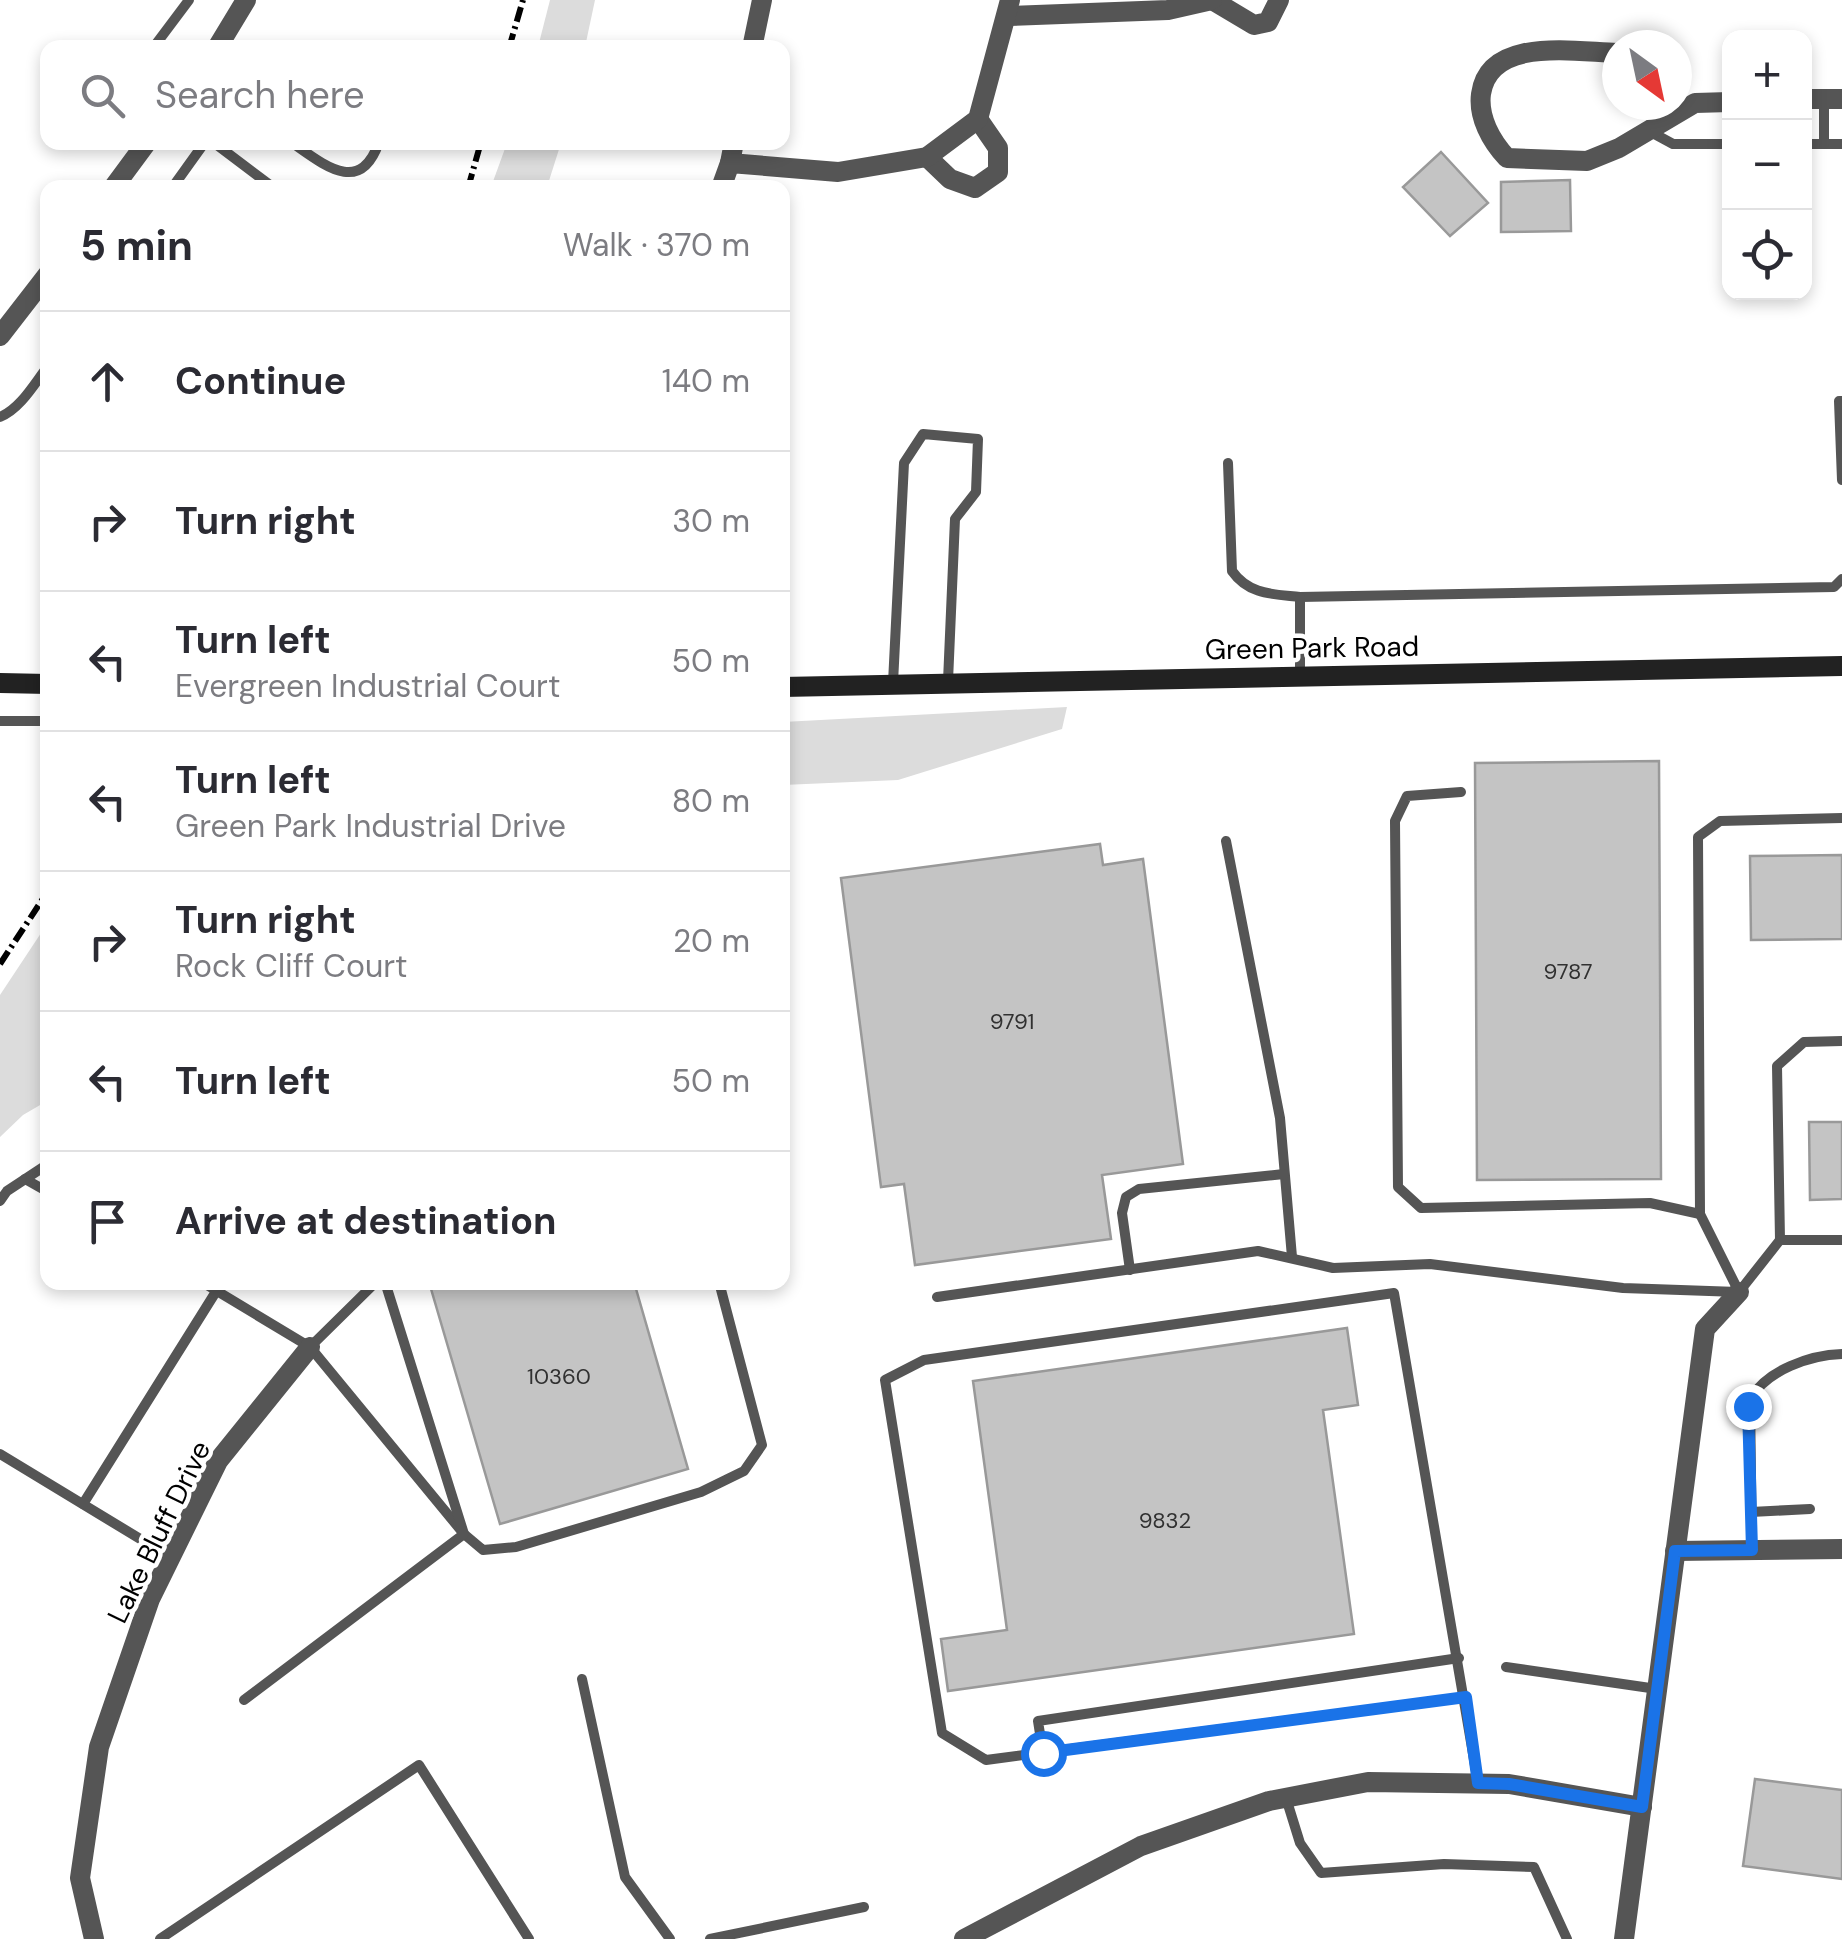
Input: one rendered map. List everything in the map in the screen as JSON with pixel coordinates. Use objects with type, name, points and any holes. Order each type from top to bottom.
[{"type":"street","points":[[222,40],[246,0]]},
{"type":"street","points":[[754,40],[762,0]]},
{"type":"street","points":[[724,180],[732,153],[838,172],[927,157],[978,119],[1009,8],[1168,10],[1212,0],[1254,25],[1268,22],[1279,0]]},
{"type":"street","points":[[1602,53],[1530,51],[1503,60],[1484,77],[1480,100],[1485,124],[1495,145],[1507,158],[1586,162],[1696,103],[1722,102]]},
{"type":"street","points":[[1692,100],[1696,103]]},
{"type":"street","points":[[927,157],[950,179],[974,188],[998,172],[998,148],[978,119]]},
{"type":"street","points":[[119,180],[141,150]]},
{"type":"street","points":[[0,336],[40,284]]},
{"type":"street","name":"Green Park Road","points":[[790,687],[1842,666]]},
{"type":"street","points":[[0,682],[40,684]]},
{"type":"street","points":[[1624,1939],[1705,1329],[1739,1292]]},
{"type":"street","name":"Lake Bluff Drive","points":[[94,1939],[80,1878],[99,1747],[150,1599],[218,1462],[310,1346]]},
{"type":"street","points":[[1675,1551],[1842,1550]]},
{"type":"street","points":[[964,1939],[1141,1846],[1286,1798],[1368,1782],[1509,1784],[1642,1807]]},
{"type":"lane","points":[[159,40],[189,0]]},
{"type":"lane","points":[[1824,99],[1824,144]]},
{"type":"lane","points":[[1648,131],[1673,144],[1722,144]]},
{"type":"lane","points":[[1812,144],[1842,144]]},
{"type":"lane","points":[[178,180],[199,150]]},
{"type":"lane","points":[[224,150],[263,180]]},
{"type":"lane","points":[[302,150],[334,172],[352,174],[373,161],[376,150]]},
{"type":"lane","points":[[0,418],[40,376]]},
{"type":"lane","points":[[1842,401],[1842,480]]},
{"type":"lane","points":[[892,682],[904,463],[923,434],[978,439],[976,492],[955,519],[948,681]]},
{"type":"lane","points":[[1228,463],[1232,571],[1241,584],[1263,593],[1300,596],[1834,588],[1842,579]]},
{"type":"lane","points":[[1300,596],[1300,675]]},
{"type":"lane","points":[[0,720],[40,721]]},
{"type":"lane","points":[[1461,792],[1407,796],[1395,820],[1398,1187],[1421,1208],[1650,1203],[1700,1214]]},
{"type":"lane","points":[[1739,1292],[1700,1214],[1698,837],[1720,821],[1842,818]]},
{"type":"lane","points":[[1226,841],[1280,1118],[1292,1257]]},
{"type":"lane","points":[[1739,1292],[1780,1240],[1777,1066],[1804,1042],[1842,1041]]},
{"type":"lane","points":[[0,1202],[7,1190],[40,1169]]},
{"type":"lane","points":[[1130,1270],[1122,1213],[1126,1197],[1139,1188],[1284,1174]]},
{"type":"lane","points":[[25,1178],[40,1187]]},
{"type":"lane","points":[[1780,1240],[1842,1240]]},
{"type":"lane","points":[[937,1297],[1258,1252],[1333,1268],[1430,1264],[1623,1288],[1739,1292]]},
{"type":"lane","points":[[82,1504],[218,1290]]},
{"type":"lane","points":[[225,1290],[310,1346],[464,1534],[483,1550],[516,1546],[700,1492],[744,1471],[762,1445],[721,1290]]},
{"type":"lane","points":[[310,1346],[368,1290]]},
{"type":"lane","points":[[388,1290],[464,1534]]},
{"type":"lane","points":[[1466,1697],[986,1760],[942,1733],[885,1380],[924,1360],[1394,1293],[1466,1697],[1478,1783]]},
{"type":"lane","points":[[1752,1550],[1750,1400],[1762,1382],[1803,1361],[1842,1354]]},
{"type":"lane","points":[[0,1454],[171,1558]]},
{"type":"lane","points":[[1752,1512],[1810,1509]]},
{"type":"lane","points":[[244,1700],[464,1534]]},
{"type":"lane","points":[[1043,1753],[1038,1721],[1459,1658]]},
{"type":"lane","points":[[1506,1667],[1657,1689]]},
{"type":"lane","points":[[582,1679],[624,1877],[670,1939]]},
{"type":"lane","points":[[160,1939],[419,1765],[529,1939]]},
{"type":"lane","points":[[1286,1798],[1300,1844],[1320,1873],[1444,1864],[1534,1867],[1567,1939]]},
{"type":"lane","points":[[710,1939],[864,1907]]},
{"type":"shaded area","points":[[550,0],[595,0],[586,40],[540,40]]},
{"type":"shaded area","points":[[504,150],[559,150],[549,180],[494,180]]},
{"type":"shaded area","points":[[1067,707],[1062,729],[898,780],[790,785],[790,722]]},
{"type":"shaded area","points":[[40,935],[40,1105],[0,1137],[0,995]]},
{"type":"building","points":[[1441,152],[1488,203],[1450,236],[1403,187]]},
{"type":"building","points":[[1570,180],[1571,231],[1501,232],[1501,182]]},
{"type":"building","points":[[1659,761],[1661,1179],[1477,1180],[1475,763]]},
{"type":"building","points":[[1100,844],[1103,865],[1143,859],[1183,1164],[1102,1175],[1111,1239],[915,1265],[904,1184],[881,1187],[841,878]]},
{"type":"building","points":[[1842,855],[1842,939],[1751,940],[1750,856]]},
{"type":"building","points":[[1809,1122],[1842,1122],[1842,1199],[1810,1200]]},
{"type":"building","points":[[431,1290],[636,1290],[688,1469],[500,1524]]},
{"type":"building","points":[[1347,1328],[1358,1405],[1323,1410],[1354,1634],[948,1691],[941,1639],[1007,1630],[973,1381]]},
{"type":"building","points":[[1755,1779],[1842,1790],[1842,1879],[1743,1866]]},
{"type":"railway","points":[[511,40],[523,0]]},
{"type":"railway","points":[[470,180],[479,150]]},
{"type":"railway","points":[[0,964],[40,903]]},
{"type":"route","points":[[1043,1753],[1466,1697],[1478,1783],[1509,1784],[1642,1807],[1675,1551],[1752,1550],[1748,1406]]}]
